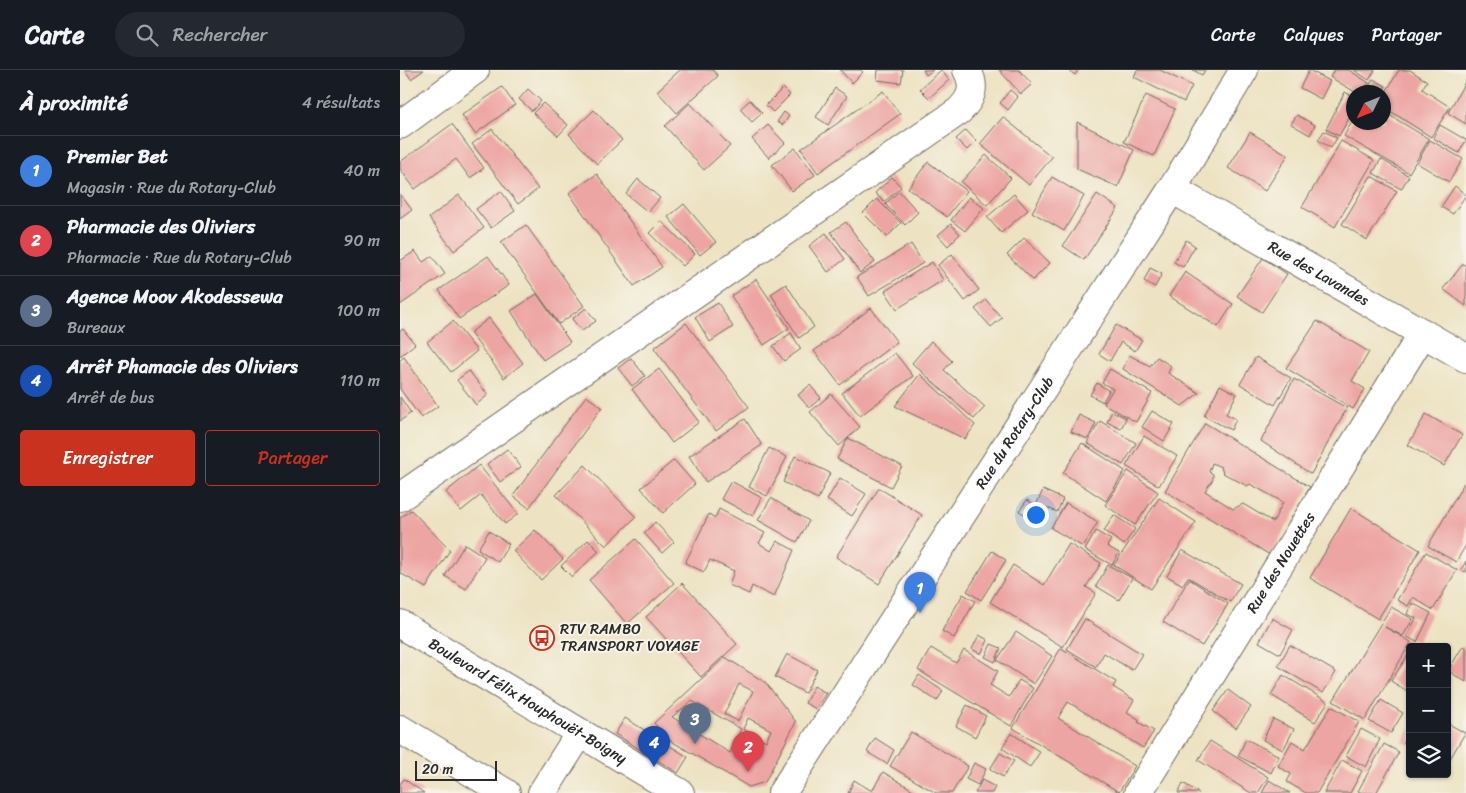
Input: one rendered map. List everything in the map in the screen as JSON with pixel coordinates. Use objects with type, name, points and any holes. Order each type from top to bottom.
[{"type":"street","points":[[400,125],[475,70]]},
{"type":"street","points":[[400,497],[959,110],[968,101],[972,87],[967,70]]},
{"type":"street","name":"Rue du Rotary-Club","points":[[782,793],[1172,189],[1244,70]]},
{"type":"street","name":"Rue des Lavandes","points":[[1172,189],[1466,358]]},
{"type":"street","name":"Rue des Nouettes","points":[[1138,793],[1423,333]]},
{"type":"street","name":"Boulevard Félix Houphouët-Boigny","points":[[400,624],[680,793]]},
{"type":"street","points":[[400,729],[506,793]]},
{"type":"street","points":[[542,793],[580,733]]},
{"type":"building","points":[[405,70],[424,70],[411,79]]},
{"type":"building","points":[[680,70],[713,70],[718,76],[677,113],[657,91]]},
{"type":"building","points":[[840,70],[861,70],[863,72],[852,83]]},
{"type":"building","points":[[878,70],[903,70],[901,83],[877,80]]},
{"type":"building","points":[[923,70],[933,70],[926,75]]},
{"type":"building","points":[[941,70],[949,80],[929,98],[920,89]]},
{"type":"building","points":[[999,70],[1019,70],[1032,84],[1021,94]]},
{"type":"building","points":[[1068,70],[1078,70],[1075,75]]},
{"type":"building","points":[[1137,70],[1160,70],[1192,86],[1184,102],[1134,77]]},
{"type":"building","points":[[1193,70],[1205,70],[1202,75]]},
{"type":"building","points":[[1309,70],[1330,81],[1321,99],[1300,88]]},
{"type":"building","points":[[1334,70],[1349,70],[1369,83],[1368,85],[1346,85],[1346,87],[1330,77]]},
{"type":"building","points":[[1354,70],[1375,70],[1369,80]]},
{"type":"building","points":[[1399,70],[1410,70],[1427,81],[1422,89],[1450,107],[1431,137],[1391,111],[1390,85]]},
{"type":"building","points":[[1373,79],[1384,85],[1370,85]]},
{"type":"building","points":[[1466,80],[1466,124],[1448,113]]},
{"type":"building","points":[[502,87],[515,105],[475,134],[462,115]]},
{"type":"building","points":[[783,88],[790,95],[773,112],[766,105]]},
{"type":"building","points":[[835,88],[847,96],[828,125],[816,117]]},
{"type":"building","points":[[528,89],[541,101],[532,111],[519,99]]},
{"type":"building","points":[[1010,90],[1018,97],[1008,110],[1000,103]]},
{"type":"building","points":[[883,91],[900,114],[818,173],[801,149]]},
{"type":"building","points":[[1345,92],[1346,123],[1339,136],[1326,129]]},
{"type":"building","points":[[1146,95],[1175,109],[1154,156],[1124,142]]},
{"type":"building","points":[[750,100],[762,113],[752,122],[740,109]]},
{"type":"building","points":[[543,103],[568,125],[558,136],[533,113]]},
{"type":"building","points":[[690,103],[730,146],[704,170],[665,126]]},
{"type":"building","points":[[594,110],[622,140],[597,164],[569,134]]},
{"type":"building","points":[[784,112],[789,116],[783,125],[777,122]]},
{"type":"building","points":[[1297,115],[1315,125],[1310,135],[1291,124]]},
{"type":"building","points":[[1391,116],[1429,139],[1409,173],[1344,136],[1347,130],[1391,130]]},
{"type":"building","points":[[1003,117],[1052,157],[1029,185],[980,144]]},
{"type":"building","points":[[1077,122],[1134,150],[1118,187],[1077,169]]},
{"type":"building","points":[[452,124],[484,168],[470,178],[456,159],[415,189],[400,169],[400,162]]},
{"type":"building","points":[[768,125],[785,143],[769,158],[752,139]]},
{"type":"building","points":[[1440,125],[1466,140],[1459,153],[1433,138]]},
{"type":"building","points":[[492,129],[538,189],[518,204],[472,144]]},
{"type":"building","points":[[966,130],[976,141],[967,150],[956,139]]},
{"type":"building","points":[[1324,131],[1337,138],[1331,148],[1318,140]]},
{"type":"building","points":[[1250,132],[1288,155],[1265,191],[1228,168]]},
{"type":"building","points":[[1430,140],[1463,159],[1449,182],[1417,163]]},
{"type":"building","points":[[1341,141],[1374,160],[1335,227],[1302,207]]},
{"type":"building","points":[[795,148],[815,175],[792,191],[772,165]]},
{"type":"building","points":[[986,155],[1011,178],[987,205],[961,182]]},
{"type":"building","points":[[1381,159],[1409,176],[1401,189],[1373,173]]},
{"type":"building","points":[[928,162],[967,191],[947,217],[908,188]]},
{"type":"building","points":[[597,174],[662,267],[634,286],[569,193]]},
{"type":"building","points":[[1371,176],[1397,191],[1367,240],[1342,224]]},
{"type":"building","points":[[892,177],[901,187],[884,202],[875,193]]},
{"type":"building","points":[[1052,177],[1084,196],[1064,231],[1032,212]]},
{"type":"building","points":[[638,179],[660,198],[648,212],[626,194]]},
{"type":"building","points":[[1455,186],[1466,195],[1453,214],[1441,207]]},
{"type":"building","points":[[501,191],[515,211],[491,228],[476,209]]},
{"type":"building","points":[[899,191],[918,212],[905,225],[885,204]]},
{"type":"building","points":[[400,194],[412,210],[400,219]]},
{"type":"building","points":[[1014,194],[1028,210],[1001,233],[987,217]]},
{"type":"building","points":[[1097,194],[1118,208],[1084,260],[1063,246]]},
{"type":"building","points":[[459,195],[484,228],[454,251],[429,218]]},
{"type":"building","points":[[969,197],[984,208],[965,231],[951,220]]},
{"type":"building","points":[[877,199],[901,223],[887,237],[863,213]]},
{"type":"building","points":[[684,204],[716,242],[700,255],[668,217]]},
{"type":"building","points":[[661,221],[695,254],[683,266],[649,233]]},
{"type":"building","points":[[846,222],[875,262],[860,273],[831,232]]},
{"type":"building","points":[[951,224],[960,234],[948,246],[938,235]]},
{"type":"building","points":[[526,225],[584,306],[559,324],[501,242]]},
{"type":"building","points":[[826,233],[845,259],[828,272],[809,246]]},
{"type":"building","points":[[1024,238],[1050,263],[1033,280],[1007,255]]},
{"type":"building","points":[[1186,240],[1195,246],[1183,267],[1174,262]]},
{"type":"building","points":[[911,244],[923,263],[869,296],[857,277]]},
{"type":"building","points":[[415,251],[423,262],[432,256],[445,274],[400,305],[400,261]]},
{"type":"building","points":[[952,254],[979,290],[965,301],[938,265]]},
{"type":"building","points":[[488,256],[509,285],[459,319],[439,290]]},
{"type":"building","points":[[1263,258],[1287,274],[1262,312],[1237,296]]},
{"type":"building","points":[[932,262],[943,280],[897,309],[885,291]]},
{"type":"building","points":[[1463,264],[1466,266],[1466,306],[1443,289]]},
{"type":"building","points":[[1150,268],[1162,274],[1155,287],[1144,281]]},
{"type":"building","points":[[1185,272],[1233,304],[1218,327],[1169,296]]},
{"type":"building","points":[[756,279],[789,328],[764,345],[731,296]]},
{"type":"building","points":[[786,284],[814,327],[799,338],[771,294]]},
{"type":"building","points":[[537,294],[570,342],[543,360],[511,311]]},
{"type":"building","points":[[986,300],[1002,318],[991,327],[975,309]]},
{"type":"building","points":[[718,303],[733,327],[710,342],[695,317]]},
{"type":"building","points":[[586,308],[596,321],[582,331],[572,319]]},
{"type":"building","points":[[871,308],[897,342],[840,385],[814,351]]},
{"type":"building","points":[[489,318],[523,363],[504,378],[470,333]]},
{"type":"building","points":[[453,321],[477,351],[451,372],[427,342]]},
{"type":"building","points":[[1317,321],[1369,352],[1352,381],[1365,389],[1353,409],[1286,368]]},
{"type":"building","points":[[686,323],[749,407],[716,431],[654,348]]},
{"type":"building","points":[[1116,325],[1142,340],[1135,351],[1121,342],[1110,361],[1099,354]]},
{"type":"building","points":[[403,329],[415,344],[400,356],[400,331]]},
{"type":"building","points":[[791,333],[801,349],[784,361],[773,346]]},
{"type":"building","points":[[931,341],[952,361],[944,370],[985,407],[974,419],[912,363]]},
{"type":"building","points":[[895,353],[913,376],[860,416],[842,393]]},
{"type":"building","points":[[1129,355],[1150,366],[1157,357],[1171,366],[1168,373],[1199,393],[1182,406],[1123,369]]},
{"type":"building","points":[[404,357],[438,406],[421,418],[400,389],[400,360]]},
{"type":"building","points":[[1256,357],[1291,378],[1275,405],[1240,384]]},
{"type":"building","points":[[631,358],[645,376],[632,386],[618,368]]},
{"type":"building","points":[[659,369],[699,422],[672,443],[632,389]]},
{"type":"building","points":[[1110,369],[1152,393],[1136,422],[1104,404],[1113,389],[1102,383]]},
{"type":"building","points":[[469,371],[488,395],[476,405],[457,380]]},
{"type":"building","points":[[920,374],[975,425],[965,439],[895,406]]},
{"type":"building","points":[[1294,379],[1347,408],[1311,474],[1261,441]]},
{"type":"building","points":[[1097,383],[1109,391],[1103,402],[1090,395]]},
{"type":"building","points":[[810,385],[821,398],[809,408],[798,395]]},
{"type":"building","points":[[1220,385],[1237,394],[1226,414],[1236,419],[1231,430],[1204,416]]},
{"type":"building","points":[[831,394],[860,427],[839,446],[810,412]]},
{"type":"building","points":[[586,396],[602,407],[529,508],[513,496]]},
{"type":"building","points":[[400,397],[411,413],[400,421]]},
{"type":"building","points":[[1112,411],[1126,418],[1121,429],[1107,422]]},
{"type":"building","points":[[1152,411],[1174,424],[1164,441],[1142,427]]},
{"type":"building","points":[[1426,414],[1462,435],[1444,466],[1408,445]]},
{"type":"building","points":[[1079,415],[1096,423],[1088,439],[1071,432]]},
{"type":"building","points":[[745,419],[762,445],[706,482],[689,456]]},
{"type":"building","points":[[1100,421],[1136,443],[1123,465],[1087,443]]},
{"type":"building","points":[[1205,423],[1310,487],[1270,555],[1165,491]],"holes":[[[1212,463],[1221,467],[1223,473],[1247,486],[1250,484],[1283,502],[1273,522],[1243,504],[1233,509],[1205,491],[1213,479],[1213,474],[1209,472]]]},
{"type":"building","points":[[1144,436],[1177,456],[1159,486],[1126,466]]},
{"type":"building","points":[[848,438],[902,466],[891,487],[837,459]]},
{"type":"building","points":[[1082,443],[1125,471],[1106,501],[1063,473]]},
{"type":"building","points":[[769,448],[787,457],[767,496],[749,487]]},
{"type":"building","points":[[507,449],[521,467],[500,482],[487,464]]},
{"type":"building","points":[[795,456],[830,473],[818,499],[783,482]]},
{"type":"building","points":[[674,460],[695,484],[663,513],[641,488]]},
{"type":"building","points":[[479,465],[518,514],[505,524],[481,495],[461,511],[446,492]]},
{"type":"building","points":[[585,465],[636,517],[606,546],[556,495]]},
{"type":"building","points":[[1128,471],[1158,492],[1135,525],[1105,505]]},
{"type":"building","points":[[840,478],[866,494],[852,516],[827,500]]},
{"type":"building","points":[[731,481],[762,498],[753,516],[721,499]]},
{"type":"building","points":[[1464,483],[1466,484],[1466,545],[1456,562],[1428,546]]},
{"type":"building","points":[[879,488],[922,515],[879,584],[836,557]]},
{"type":"building","points":[[1043,490],[1063,499],[1057,512],[1037,503]]},
{"type":"building","points":[[771,498],[809,521],[797,542],[758,520]]},
{"type":"building","points":[[1159,498],[1196,522],[1151,589],[1114,565]]},
{"type":"building","points":[[1027,500],[1043,509],[1036,521],[1019,511]]},
{"type":"building","points":[[1066,503],[1098,522],[1083,547],[1051,528]]},
{"type":"building","points":[[1351,508],[1420,550],[1378,619],[1310,578]]},
{"type":"building","points":[[719,509],[765,533],[759,543],[771,551],[777,541],[794,550],[774,597],[752,586],[749,594],[729,585],[734,571],[710,560],[704,572],[685,563],[709,514],[715,518]]},
{"type":"building","points":[[411,510],[450,550],[426,588],[400,573],[400,518]]},
{"type":"building","points":[[1114,515],[1135,529],[1124,545],[1104,531]]},
{"type":"building","points":[[655,522],[674,542],[662,553],[644,533]]},
{"type":"building","points":[[535,530],[563,559],[541,580],[513,551]]},
{"type":"building","points":[[489,531],[509,544],[498,562],[478,549]]},
{"type":"building","points":[[1096,531],[1111,540],[1107,546],[1119,553],[1112,565],[1085,550]]},
{"type":"building","points":[[636,539],[674,583],[627,624],[589,580]]},
{"type":"building","points":[[588,540],[599,551],[572,577],[561,566]]},
{"type":"building","points":[[465,544],[485,557],[466,589],[445,576]]},
{"type":"building","points":[[1069,544],[1101,563],[1086,587],[1096,593],[1063,647],[990,602],[1013,565],[1044,585]]},
{"type":"building","points":[[1182,550],[1241,584],[1230,602],[1188,577],[1183,585],[1167,576]]},
{"type":"building","points":[[992,551],[1006,560],[981,600],[967,591]]},
{"type":"building","points":[[1426,552],[1457,570],[1433,610],[1413,597],[1408,606],[1397,600]]},
{"type":"building","points":[[1466,561],[1466,572],[1461,570]]},
{"type":"building","points":[[1108,565],[1132,578],[1119,600],[1096,586]]},
{"type":"building","points":[[1189,579],[1228,604],[1202,646],[1163,622]]},
{"type":"building","points":[[682,583],[737,644],[701,677],[646,617]]},
{"type":"building","points":[[963,594],[975,601],[954,638],[942,631]]},
{"type":"building","points":[[1412,603],[1431,613],[1417,642],[1407,637],[1416,618],[1407,614]]},
{"type":"building","points":[[1391,607],[1413,619],[1403,636],[1385,627],[1411,642],[1406,643],[1406,650],[1365,720],[1333,701]]},
{"type":"building","points":[[1272,618],[1293,630],[1280,654],[1259,642]]},
{"type":"building","points":[[1085,619],[1142,654],[1132,670],[1104,653],[1096,667],[1067,649]]},
{"type":"building","points":[[1016,632],[1052,656],[1034,684],[997,660]]},
{"type":"building","points":[[979,635],[988,640],[981,654],[972,649]]},
{"type":"building","points":[[991,644],[1001,648],[995,662],[985,657]]},
{"type":"building","points":[[1290,645],[1336,672],[1323,693],[1278,666]]},
{"type":"building","points":[[1463,646],[1466,648],[1466,682],[1451,673],[1451,666]]},
{"type":"building","points":[[931,648],[956,663],[964,650],[998,671],[990,685],[1009,697],[1019,680],[1033,688],[1011,726],[918,670]]},
{"type":"building","points":[[1061,648],[1116,682],[1113,687],[1134,700],[1127,712],[1140,720],[1138,722],[1154,731],[1143,748],[1068,702],[1058,718],[1135,766],[1119,792],[1013,728]]},
{"type":"building","points":[[787,654],[817,670],[805,693],[775,677]]},
{"type":"building","points":[[725,657],[766,683],[796,722],[765,782],[749,787],[666,738],[654,723]],"holes":[[[739,684],[753,691],[738,721],[724,714]],[[692,701],[741,729],[730,753],[672,717]],[[748,718],[771,730],[766,741],[743,729]]]},
{"type":"building","points":[[1406,658],[1406,690],[1391,681]]},
{"type":"building","points":[[919,675],[943,691],[937,701],[913,685]]},
{"type":"building","points":[[1283,675],[1328,702],[1315,722],[1271,695]]},
{"type":"building","points":[[814,686],[826,693],[816,709],[805,703]]},
{"type":"building","points":[[1228,690],[1251,707],[1236,728],[1213,711]]},
{"type":"building","points":[[1381,700],[1403,713],[1391,733],[1369,721]]},
{"type":"building","points":[[967,705],[986,716],[975,737],[956,726]]},
{"type":"building","points":[[1331,706],[1359,722],[1317,793],[1306,793],[1287,782],[1291,774],[1278,766],[1292,741],[1305,749]]},
{"type":"building","points":[[625,718],[688,757],[678,773],[615,734]]},
{"type":"building","points":[[1273,719],[1294,729],[1283,750],[1263,740]]},
{"type":"building","points":[[1451,725],[1465,733],[1451,757]]},
{"type":"building","points":[[1361,729],[1380,739],[1366,767],[1346,756]]},
{"type":"building","points":[[911,732],[968,766],[952,793],[936,793],[890,766]]},
{"type":"building","points":[[1011,733],[1040,752],[1030,767],[1002,748]]},
{"type":"building","points":[[875,738],[894,750],[887,764],[867,752]]},
{"type":"building","points":[[1246,739],[1279,756],[1271,773],[1238,756]]},
{"type":"building","points":[[1210,741],[1268,777],[1258,793],[1251,793],[1198,760]]},
{"type":"building","points":[[1384,744],[1399,752],[1376,793],[1362,793],[1358,791]]},
{"type":"building","points":[[1000,753],[1014,761],[1003,777],[990,769]]},
{"type":"building","points":[[1342,760],[1362,771],[1350,793],[1324,793]]},
{"type":"building","points":[[974,763],[986,769],[978,785],[966,779]]},
{"type":"building","points":[[883,772],[918,793],[848,793],[854,780],[872,791]]},
{"type":"building","points":[[404,779],[424,793],[400,793],[400,784]]},
{"type":"building","points":[[982,780],[995,787],[992,793],[975,793]]},
{"type":"building","points":[[1269,780],[1290,793],[1262,793]]},
{"type":"building","points":[[1183,783],[1199,793],[1178,793]]},
{"type":"place","name":"Premier Bet","points":[[920,613]]},
{"type":"place","name":"RTV RAMBO TRANSPORT VOYAGE","points":[[542,638]]},
{"type":"place","name":"Agence Moov Akodessewa","points":[[695,744]]},
{"type":"place","name":"Arrêt Phamacie des Oliviers","points":[[654,767]]},
{"type":"place","name":"Pharmacie des Oliviers","points":[[748,772]]}]
